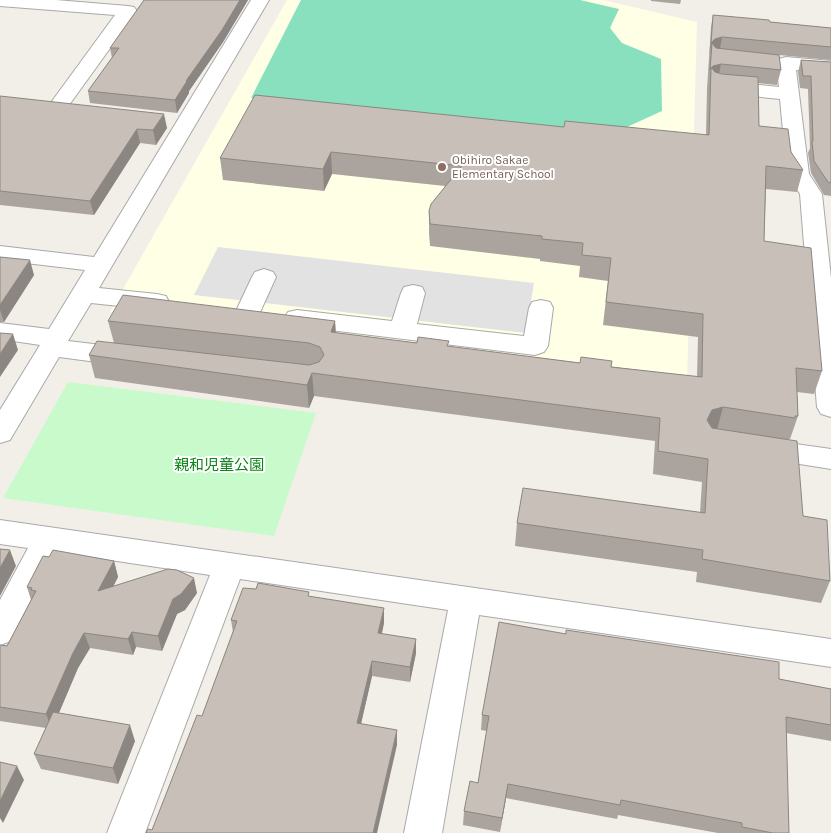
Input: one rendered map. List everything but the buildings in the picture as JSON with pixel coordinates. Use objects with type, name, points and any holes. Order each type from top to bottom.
[{"type":"street","points":[[0,433],[102,265],[178,121],[260,0]]},
{"type":"street","points":[[0,1],[128,11],[57,108]]},
{"type":"street","points":[[831,67],[776,62],[789,94],[798,174],[821,195],[831,407]]},
{"type":"street","points":[[718,87],[789,94]]},
{"type":"street","points":[[0,253],[102,265]]},
{"type":"street","points":[[264,277],[256,314],[535,346],[541,308]]},
{"type":"street","points":[[402,331],[413,293]]},
{"type":"street","points":[[84,294],[182,305]]},
{"type":"street","points":[[0,332],[54,344],[153,360]]},
{"type":"street","points":[[736,445],[831,459]]},
{"type":"street","points":[[0,532],[831,652]]},
{"type":"street","points":[[0,632],[48,539]]},
{"type":"street","points":[[126,833],[229,566]]},
{"type":"street","points":[[423,833],[466,600]]},
{"type":"shaded area","name":"Obihiro Sakae Elementary School","points":[[287,0],[603,0],[697,22],[687,384],[110,312]]},
{"type":"shaded area","points":[[218,247],[534,283],[526,333],[194,295]]},
{"type":"green space","points":[[301,0],[580,0],[619,9],[610,28],[622,43],[661,59],[662,111],[616,132],[251,98]]},
{"type":"green space","name":"親和児童公園","points":[[68,382],[316,413],[274,536],[3,498]]},
{"type":"place","name":"Obihiro Sakae Elementary School","points":[[442,167]]}]
